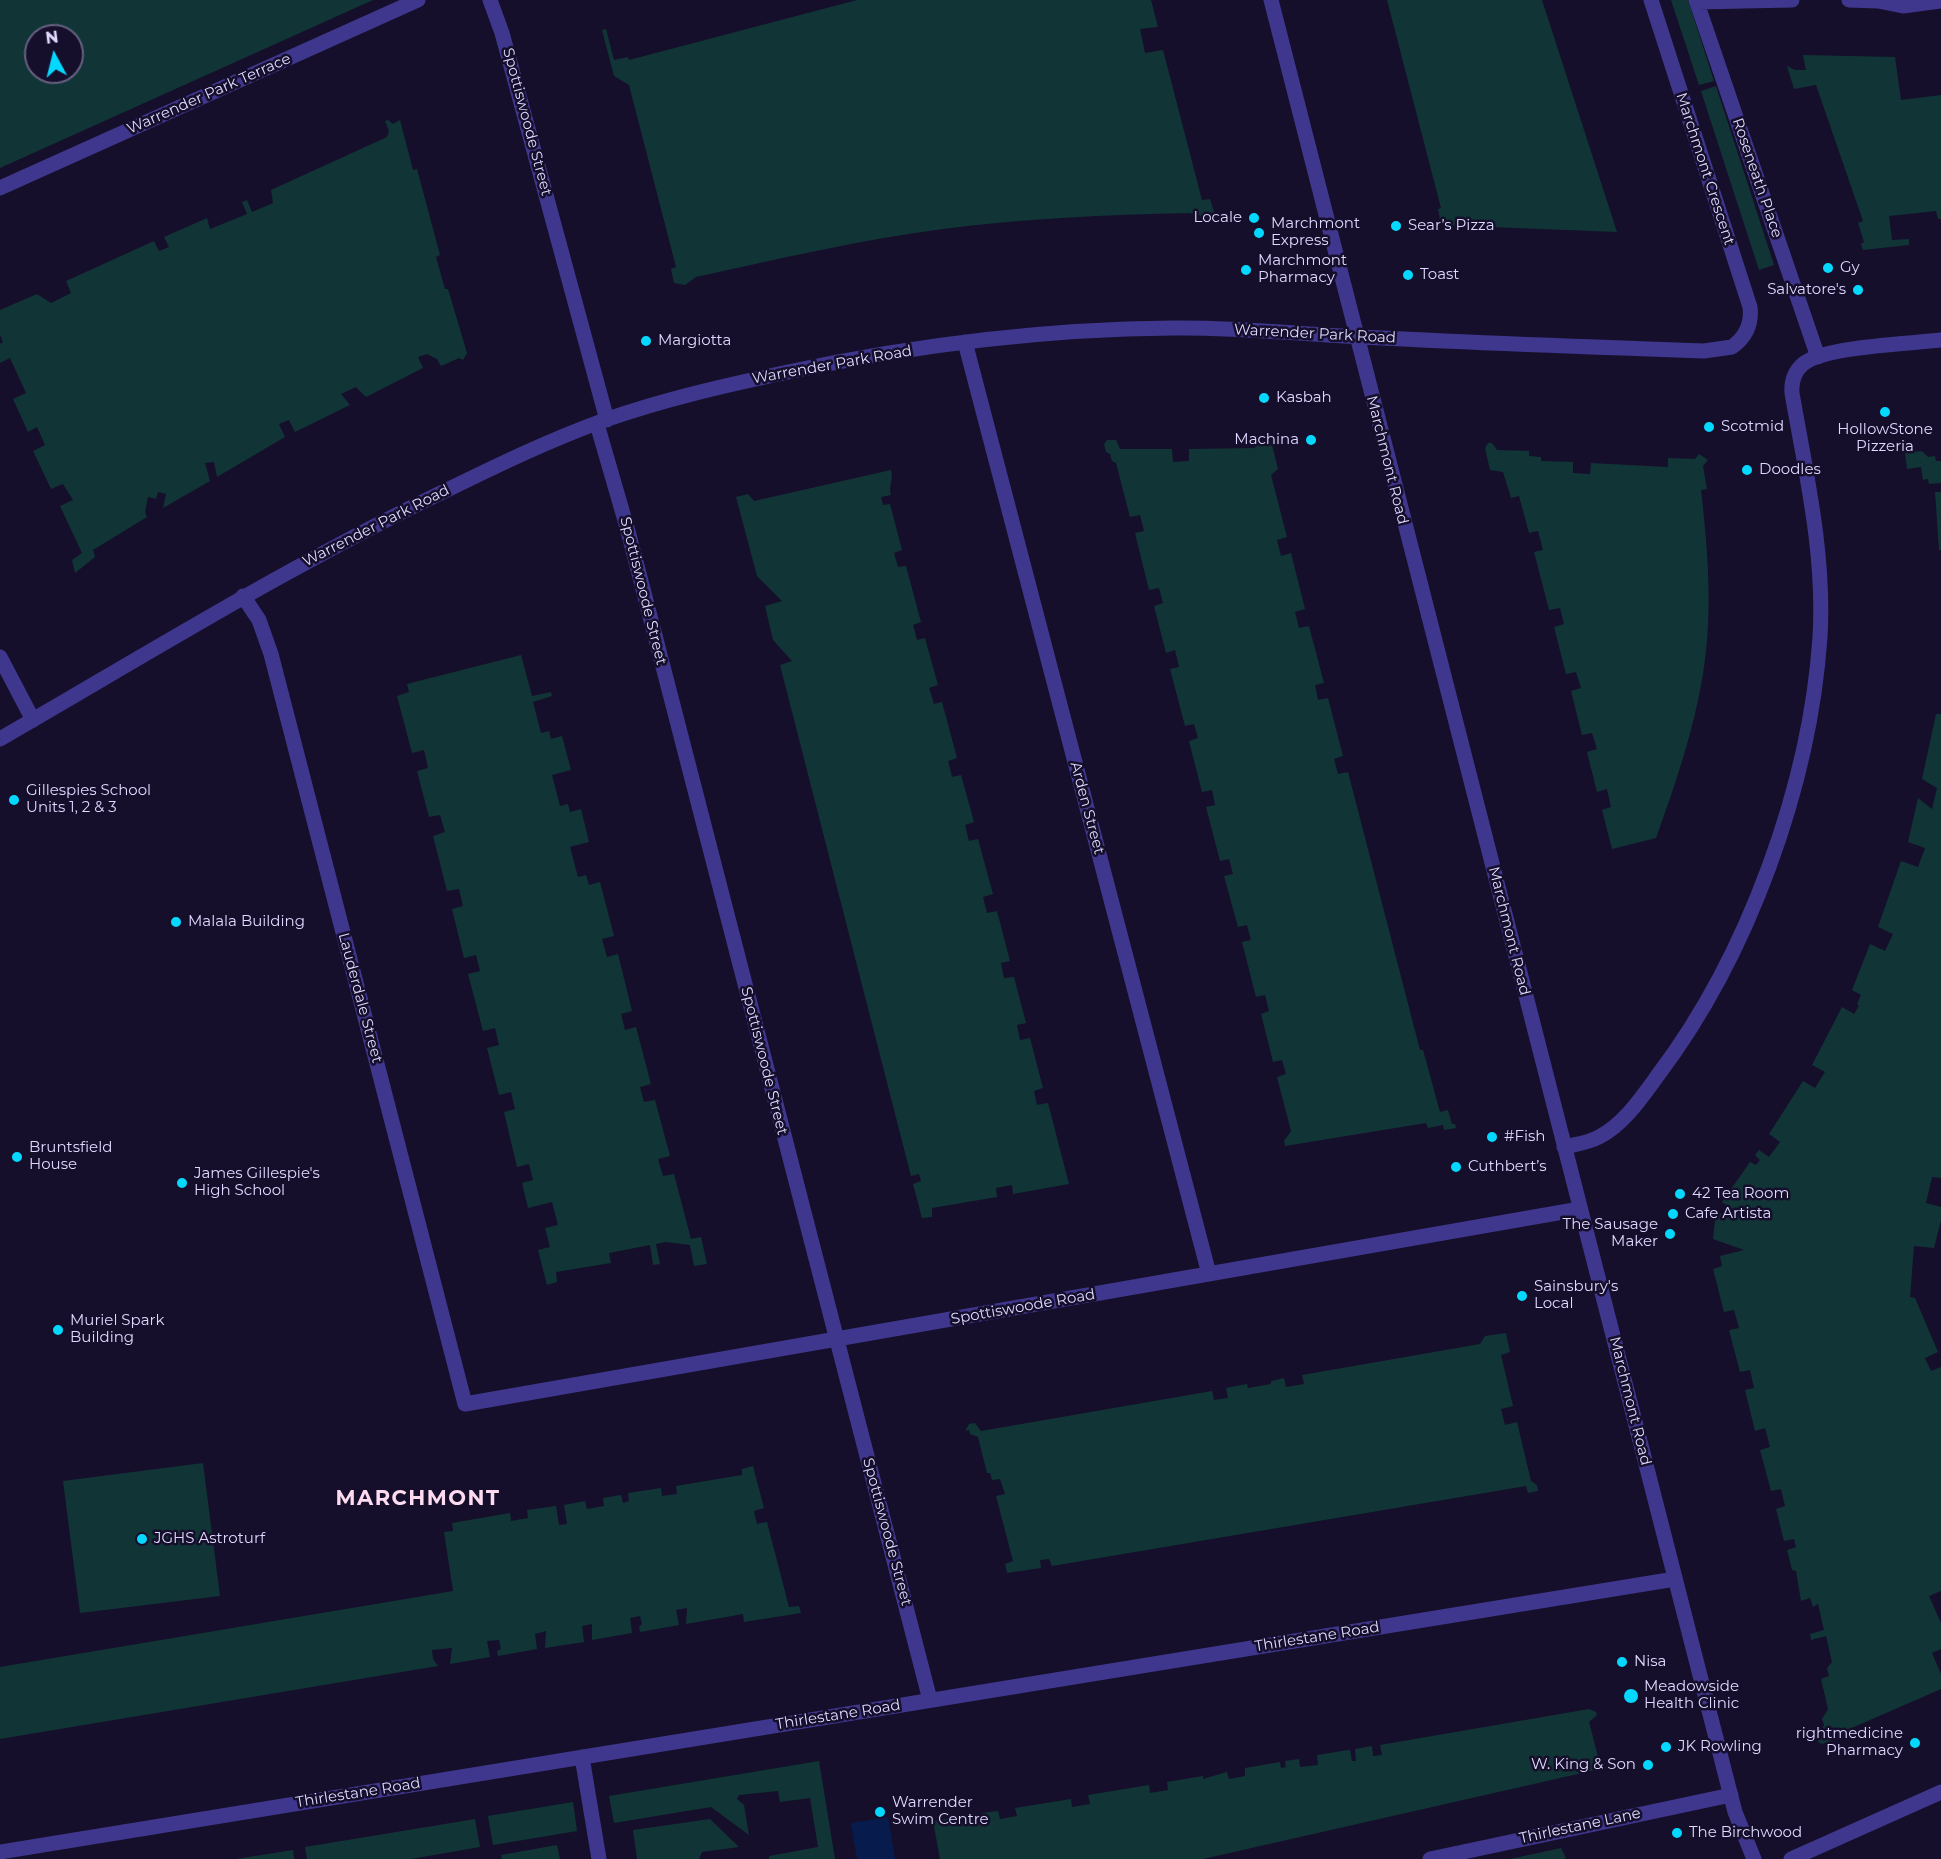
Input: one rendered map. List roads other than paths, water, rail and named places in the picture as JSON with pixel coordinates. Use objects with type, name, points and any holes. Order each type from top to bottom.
[{"type":"street","name":"Warrender Park Terrace","points":[[0,188],[418,0]]},
{"type":"street","name":"Spottiswoode Street","points":[[490,0],[502,33],[628,531],[930,1700]]},
{"type":"street","name":"Marchmont Road","points":[[1271,0],[1731,1795],[1754,1859]]},
{"type":"street","name":"Marchmont Crescent","points":[[1651,0],[1750,307],[1750,323],[1743,338]]},
{"type":"street","points":[[1697,1],[1792,0]]},
{"type":"street","points":[[1849,0],[1878,1],[1903,6],[1941,1]]},
{"type":"street","name":"Roseneath Place","points":[[1697,1],[1818,357]]},
{"type":"street","name":"Warrender Park Road","points":[[0,739],[243,596],[354,534],[491,469],[602,422],[739,383],[836,362],[965,342],[1053,333],[1177,328],[1704,351],[1727,350],[1743,338]]},
{"type":"street","points":[[1564,1147],[1593,1140],[1607,1132],[1626,1116],[1669,1061],[1706,1002],[1737,940],[1762,879],[1786,810],[1810,711],[1817,665],[1821,608],[1813,509],[1792,383],[1796,372],[1803,364],[1818,357],[1853,350],[1941,340]]},
{"type":"street","name":"Arden Street","points":[[965,342],[1209,1274]]},
{"type":"street","name":"Lauderdale Street","points":[[243,596],[259,620],[271,654],[465,1404]]},
{"type":"street","points":[[0,657],[33,720]]},
{"type":"street","name":"Spottiswoode Road","points":[[465,1404],[1369,1248],[1580,1209]]},
{"type":"street","name":"Thirlestane Road","points":[[0,1852],[1675,1579]]},
{"type":"street","points":[[582,1757],[599,1859]]},
{"type":"street","points":[[1791,1859],[1941,1792]]},
{"type":"street","name":"Thirlestane Lane","points":[[1430,1859],[1731,1795]]},
{"type":"water","points":[[888,1817],[895,1859],[857,1859],[851,1823]]},
{"type":"place","name":"Locale","points":[[1254,218]]},
{"type":"place","name":"Sear’s Pizza","points":[[1396,226]]},
{"type":"place","name":"Marchmont Express","points":[[1259,233]]},
{"type":"place","name":"Gy","points":[[1828,268]]},
{"type":"place","name":"Marchmont Pharmacy","points":[[1246,270]]},
{"type":"place","name":"Toast","points":[[1408,275]]},
{"type":"place","name":"Salvatore's","points":[[1858,290]]},
{"type":"place","name":"Margiotta","points":[[646,341]]},
{"type":"place","name":"Kasbah","points":[[1264,398]]},
{"type":"place","name":"HollowStone Pizzeria","points":[[1885,412]]},
{"type":"place","name":"Scotmid","points":[[1709,427]]},
{"type":"place","name":"Machina","points":[[1311,440]]},
{"type":"place","name":"Doodles","points":[[1747,470]]},
{"type":"place","name":"Gillespies School Units 1, 2 & 3","points":[[14,800]]},
{"type":"place","name":"Malala Building","points":[[176,922]]},
{"type":"place","name":"#Fish","points":[[1492,1137]]},
{"type":"place","name":"Bruntsfield House","points":[[17,1157]]},
{"type":"place","name":"Cuthbert’s","points":[[1456,1167]]},
{"type":"place","name":"James Gillespie's High School","points":[[182,1183]]},
{"type":"place","name":"42 Tea Room","points":[[1680,1194]]},
{"type":"place","name":"Cafe Artista","points":[[1673,1214]]},
{"type":"place","name":"The Sausage Maker","points":[[1670,1234]]},
{"type":"place","name":"Sainsbury's Local","points":[[1522,1296]]},
{"type":"place","name":"Muriel Spark Building","points":[[58,1330]]},
{"type":"place","name":"JGHS Astroturf","points":[[142,1539]]},
{"type":"place","name":"Nisa","points":[[1622,1662]]},
{"type":"place","name":"Meadowside Health Clinic","points":[[1631,1696]]},
{"type":"place","name":"rightmedicine Pharmacy","points":[[1915,1743]]},
{"type":"place","name":"JK Rowling","points":[[1666,1747]]},
{"type":"place","name":"W. King & Son","points":[[1648,1765]]},
{"type":"place","name":"Warrender Swim Centre","points":[[880,1812]]},
{"type":"place","name":"The Birchwood","points":[[1677,1833]]},
{"type":"district","name":"MARCHMONT","points":[[418,1499]]}]
